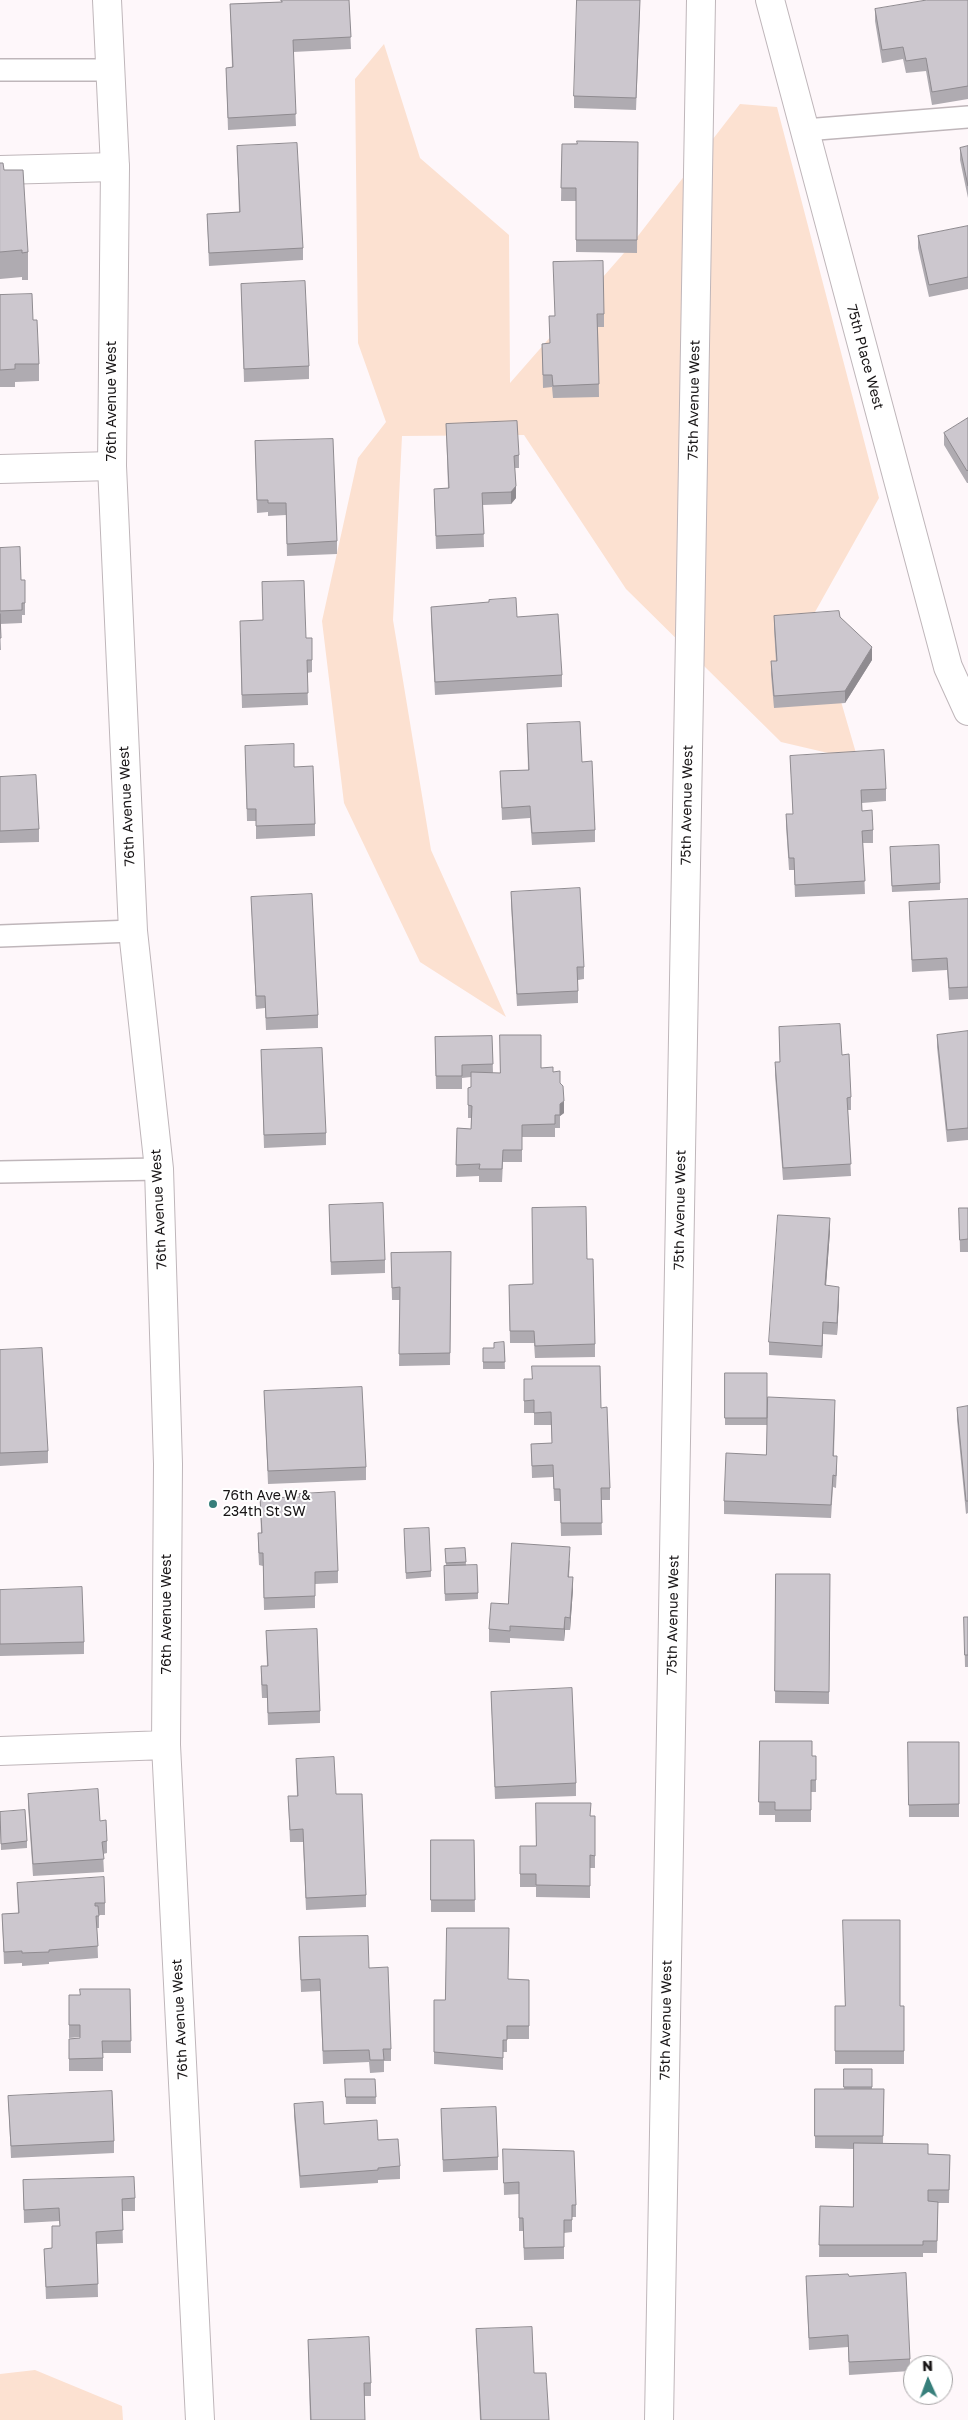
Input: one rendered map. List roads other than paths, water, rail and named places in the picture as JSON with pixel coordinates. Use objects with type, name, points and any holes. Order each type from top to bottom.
[{"type":"street","name":"76th Avenue West","points":[[107,0],[115,167],[112,466],[133,931],[159,1169],[168,1464],[166,1745],[200,2420]]},
{"type":"street","name":"75th Avenue West","points":[[659,2420],[702,0]]},
{"type":"street","name":"75th Place West","points":[[770,0],[948,667],[968,711]]},
{"type":"street","points":[[0,170],[115,167]]},
{"type":"street","points":[[0,469],[112,466]]},
{"type":"street","points":[[0,1751],[166,1745]]},
{"type":"lane","points":[[0,70],[110,70]]},
{"type":"lane","points":[[804,130],[968,117]]},
{"type":"lane","points":[[0,936],[133,931]]},
{"type":"lane","points":[[0,1172],[159,1169]]},
{"type":"place","name":"76th Ave W & 234th St SW","points":[[213,1504]]}]
